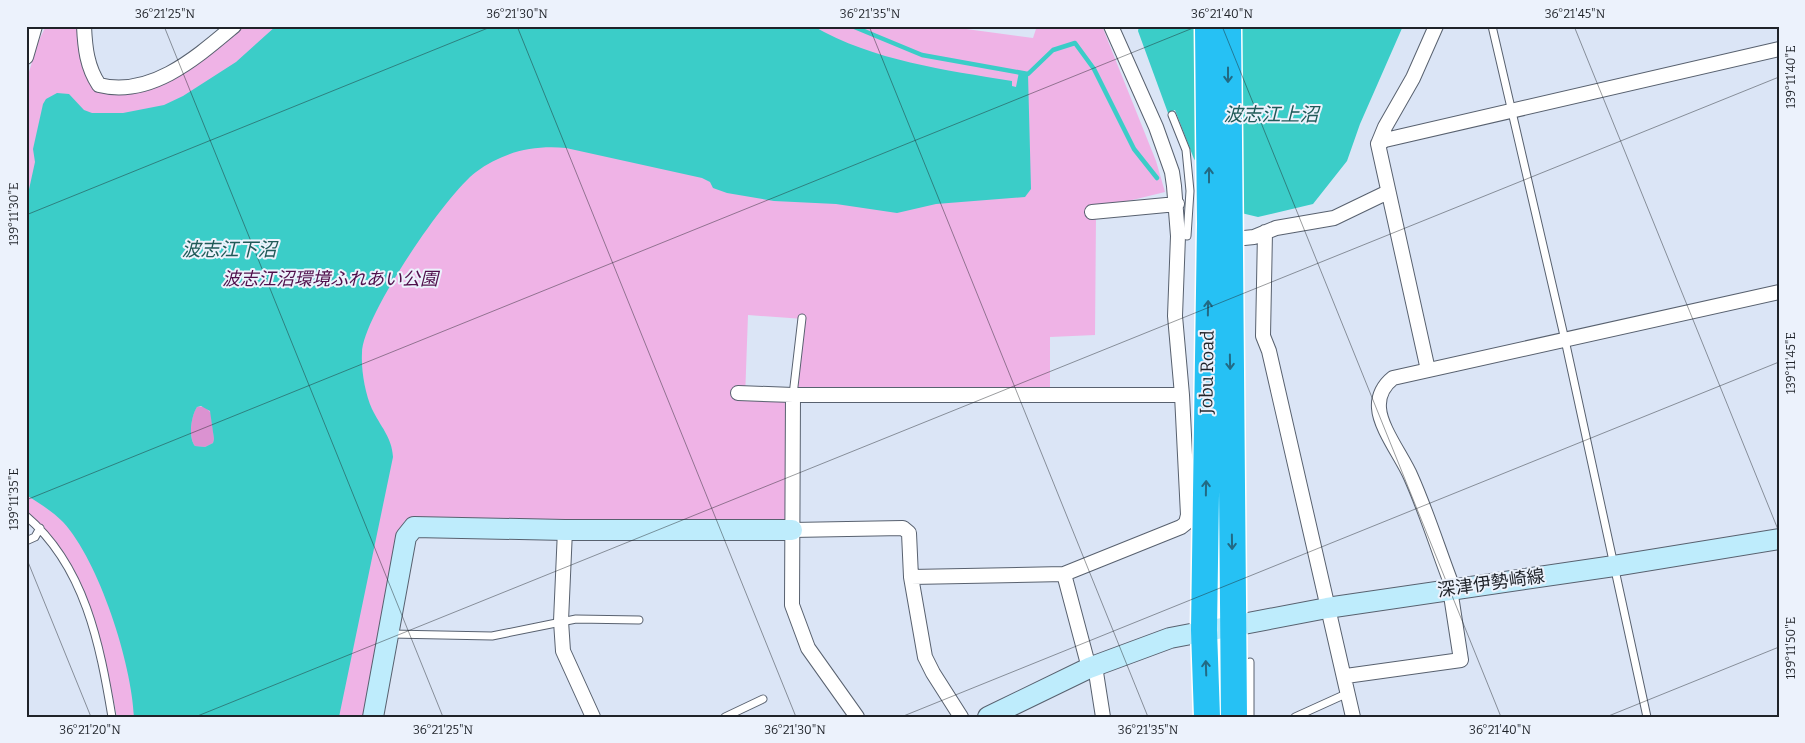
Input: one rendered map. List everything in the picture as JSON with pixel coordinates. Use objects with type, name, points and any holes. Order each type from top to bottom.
[{"type":"highway","name":"Jobu Road","points":[[1207,717],[1204,630],[1196,517],[1207,233],[1208,26]]},
{"type":"highway","name":"Jobu Road","points":[[1228,26],[1207,233],[1232,625],[1234,717]]},
{"type":"street","points":[[26,57],[35,26]]},
{"type":"street","points":[[84,26],[86,54],[94,77],[99,86],[114,89],[136,86],[166,75],[234,26]]},
{"type":"street","points":[[1111,26],[1156,127],[1172,172],[1177,204],[1207,233],[1250,238],[1276,228],[1334,218],[1388,192]]},
{"type":"street","points":[[1428,370],[1378,144],[1385,127],[1413,78],[1436,26]]},
{"type":"street","points":[[1378,144],[1385,140],[1511,110],[1779,49]]},
{"type":"street","points":[[1092,212],[1177,204]]},
{"type":"street","points":[[1266,232],[1264,336],[1327,608],[1346,676],[1353,717]]},
{"type":"street","points":[[911,577],[1064,574],[1181,527],[1196,517],[1175,316],[1207,233]]},
{"type":"street","points":[[1346,676],[1461,660],[1452,589],[1411,478],[1382,420],[1379,408],[1381,393],[1386,383],[1393,378],[1779,292]]},
{"type":"street","points":[[738,393],[793,395],[1182,394]]},
{"type":"street","points":[[793,395],[792,605],[798,627],[808,648],[858,717]]},
{"type":"street","points":[[373,717],[406,537],[414,528],[792,530],[903,528],[909,534],[911,577],[925,657],[961,717]]},
{"type":"street","points":[[565,530],[561,621],[563,651],[593,717]]},
{"type":"street","name":"深津伊勢崎線","points":[[988,717],[1092,667],[1170,638],[1204,630],[1327,608],[1614,566],[1779,539]]},
{"type":"street","points":[[1064,574],[1092,667],[1103,717]]},
{"type":"lane","points":[[1492,26],[1565,340],[1647,717]]},
{"type":"lane","points":[[1172,115],[1186,150],[1190,191],[1207,233]]},
{"type":"lane","points":[[793,395],[802,318]]},
{"type":"lane","points":[[26,516],[40,528],[64,560],[83,595],[101,654],[112,717]]},
{"type":"lane","points":[[26,541],[35,537],[40,528]]},
{"type":"lane","points":[[388,634],[492,636],[576,618],[639,620]]},
{"type":"lane","points":[[1250,662],[1250,717]]},
{"type":"lane","points":[[1295,717],[1349,692]]},
{"type":"lane","points":[[725,717],[762,699]]},
{"type":"green space","name":"波志江沼環境ふれあい公園","points":[[46,26],[78,26],[79,44],[87,76],[97,91],[119,93],[139,91],[177,76],[195,65],[244,26],[944,26],[1033,38],[1037,26],[1102,26],[1156,161],[1165,192],[1112,205],[1096,217],[1095,335],[1050,337],[1050,391],[797,390],[804,319],[748,315],[745,398],[784,397],[788,403],[788,520],[738,526],[404,521],[366,717],[117,717],[101,643],[85,595],[61,550],[26,511],[26,82],[38,42]]},
{"type":"shaded area","points":[[197,407],[205,407],[211,413],[214,439],[213,443],[205,447],[195,446],[192,438],[192,421]]},
{"type":"water","name":"波志江下沼","points":[[276,26],[813,26],[860,48],[885,56],[936,68],[1012,81],[1012,86],[1016,87],[1019,72],[1028,74],[1031,189],[1025,197],[936,204],[897,213],[836,204],[774,201],[727,193],[713,188],[710,182],[702,178],[566,148],[554,147],[519,151],[486,165],[463,184],[427,229],[390,285],[366,336],[362,353],[365,389],[372,409],[390,443],[393,457],[339,717],[134,717],[132,695],[120,642],[101,587],[89,561],[63,522],[26,495],[26,203],[35,162],[33,149],[43,104],[46,99],[57,93],[69,94],[84,110],[92,113],[123,113],[164,105],[183,96],[236,62]],"holes":[[[201,406],[210,411],[213,443],[205,447],[195,446],[191,433],[195,411],[197,407]]]},
{"type":"water","name":"波志江上沼","points":[[1139,26],[1403,26],[1360,124],[1347,161],[1313,204],[1258,217],[1237,212],[1194,159],[1175,110],[1168,113],[1138,31]]},
{"type":"waterway","points":[[852,26],[922,55],[1028,74],[1053,50],[1075,43],[1094,69],[1134,149],[1157,178]]}]
